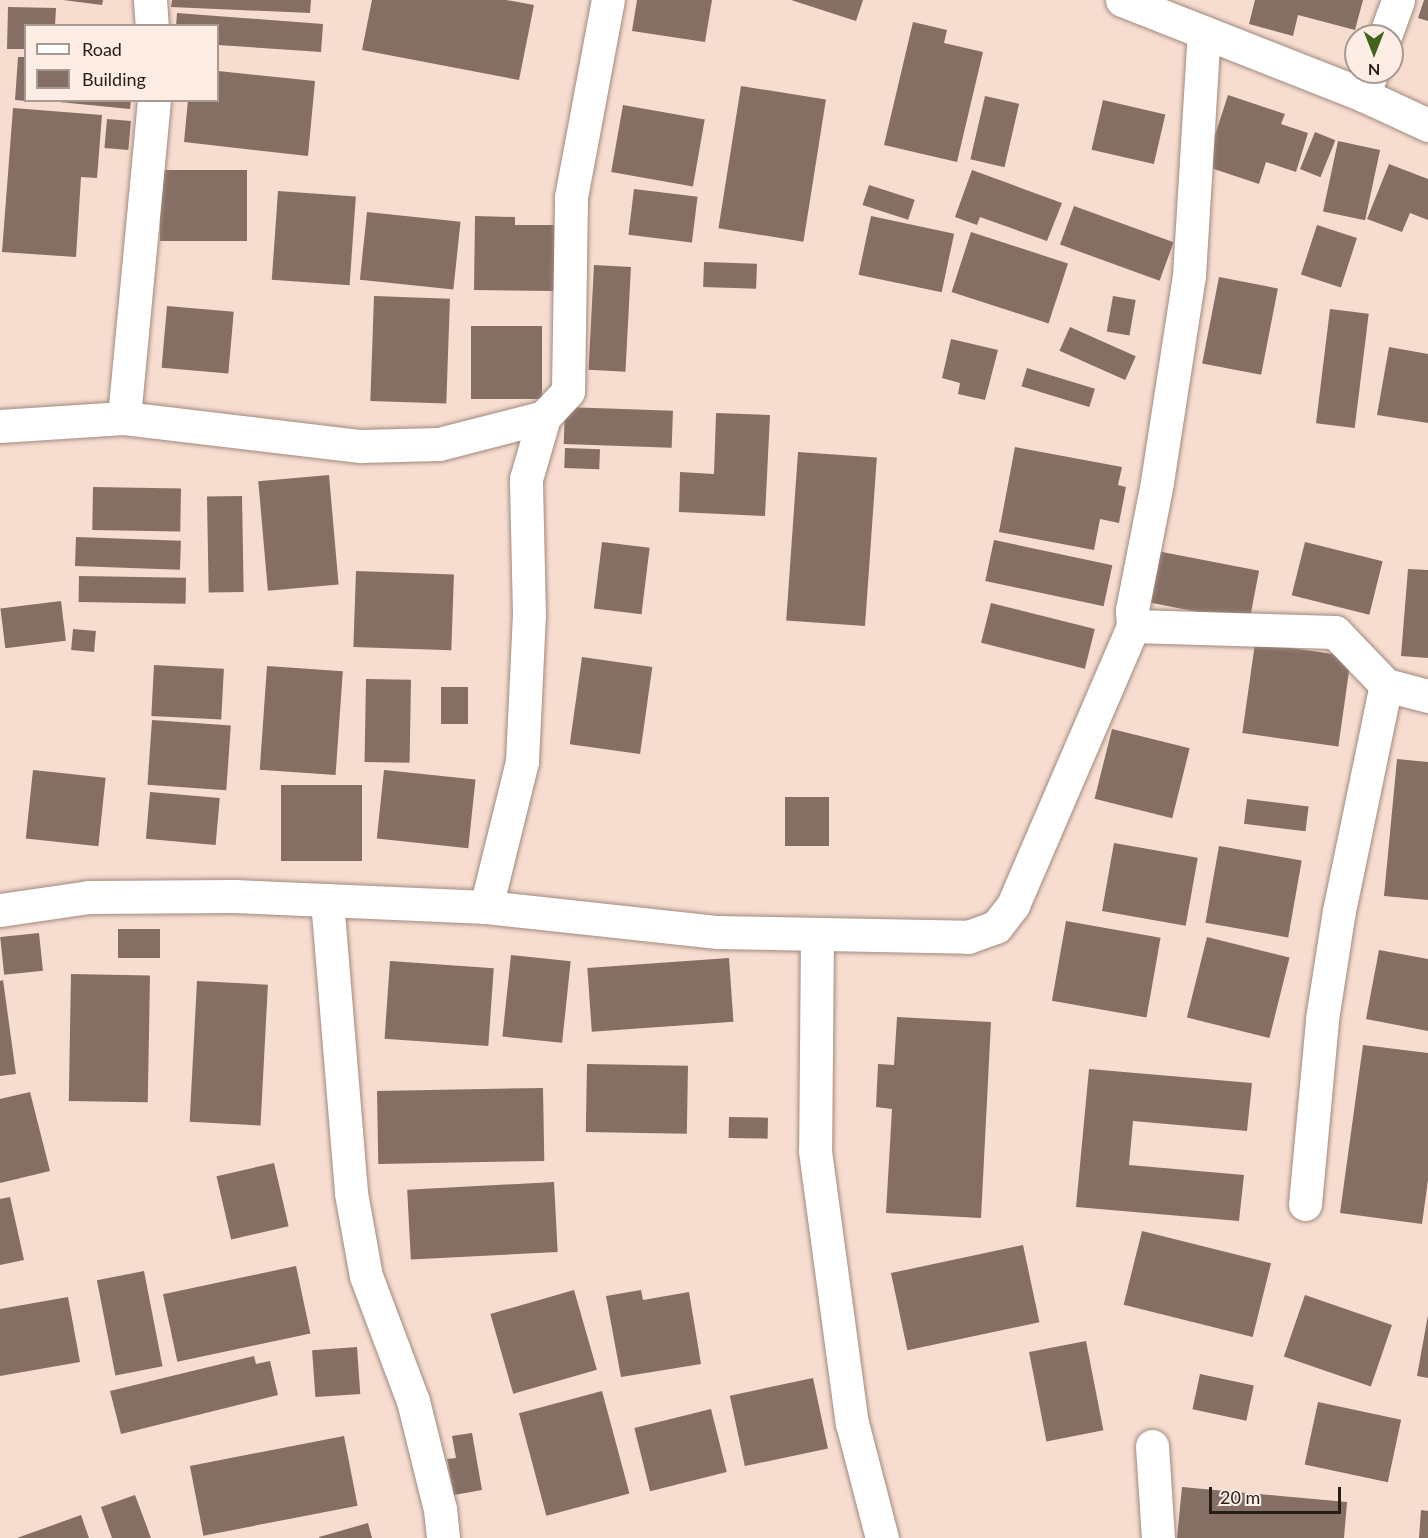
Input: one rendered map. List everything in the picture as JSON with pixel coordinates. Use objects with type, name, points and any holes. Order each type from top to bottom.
[{"type":"street","points":[[150,0],[152,24]]},
{"type":"street","points":[[486,907],[522,762],[529,615],[526,479],[544,417],[568,391],[571,197],[608,0]]},
{"type":"street","points":[[1122,0],[1204,32],[1344,76]]},
{"type":"street","points":[[1389,24],[1398,0]]},
{"type":"street","points":[[0,910],[89,897],[327,900],[486,907],[718,932],[968,937],[996,927],[1013,905],[1133,626],[1132,610],[1157,482],[1189,275],[1204,32]]},
{"type":"street","points":[[1368,84],[1428,125]]},
{"type":"street","points":[[124,418],[154,102]]},
{"type":"street","points":[[0,426],[124,418],[360,446],[439,444],[544,417]]},
{"type":"street","points":[[1133,626],[1335,632],[1386,685],[1428,696]]},
{"type":"street","points":[[1305,1204],[1322,1019],[1339,911],[1386,685]]},
{"type":"street","points":[[327,900],[355,1214],[366,1276],[413,1401],[440,1509],[443,1538]]},
{"type":"street","points":[[817,934],[815,1151],[852,1423],[882,1538]]},
{"type":"street","points":[[1152,1446],[1158,1538]]},
{"type":"building","points":[[63,0],[103,0],[102,5]]},
{"type":"building","points":[[172,0],[311,0],[310,13],[171,7]]},
{"type":"building","points":[[372,0],[506,0],[534,5],[519,80],[362,50]]},
{"type":"building","points":[[637,0],[712,0],[705,42],[632,31]]},
{"type":"building","points":[[791,0],[863,0],[856,21]]},
{"type":"building","points":[[1255,0],[1363,0],[1357,24],[1344,24],[1344,27],[1298,15],[1293,36],[1249,24]]},
{"type":"building","points":[[1424,0],[1428,0],[1428,21],[1418,18]]},
{"type":"building","points":[[8,7],[56,8],[55,24],[24,24],[24,49],[7,49]]},
{"type":"building","points":[[177,13],[323,24],[321,52],[219,45],[219,24],[176,24]]},
{"type":"building","points":[[913,22],[947,30],[944,43],[983,52],[957,162],[884,145]]},
{"type":"building","points":[[18,57],[24,57],[24,101],[15,100]]},
{"type":"building","points":[[219,71],[315,81],[308,156],[184,142],[188,102],[219,102]]},
{"type":"building","points":[[741,86],[826,99],[803,242],[718,228]]},
{"type":"building","points":[[1228,95],[1285,114],[1281,124],[1308,133],[1296,172],[1266,162],[1259,184],[1205,166]]},
{"type":"building","points":[[985,96],[1019,104],[1004,167],[970,159]]},
{"type":"building","points":[[1103,100],[1165,114],[1154,164],[1092,150]]},
{"type":"building","points":[[59,102],[131,102],[130,109]]},
{"type":"building","points":[[623,105],[705,119],[693,186],[611,172]]},
{"type":"building","points":[[13,108],[102,115],[97,178],[81,177],[76,257],[2,252]]},
{"type":"building","points":[[107,119],[131,121],[128,150],[104,148]]},
{"type":"building","points":[[1315,132],[1335,140],[1320,177],[1300,169]]},
{"type":"building","points":[[1338,141],[1380,150],[1365,220],[1323,211]]},
{"type":"building","points":[[1389,164],[1428,179],[1428,220],[1410,213],[1402,232],[1367,219]]},
{"type":"building","points":[[160,170],[247,170],[247,241],[160,241]]},
{"type":"building","points":[[972,170],[1062,203],[1047,241],[980,217],[977,225],[955,217]]},
{"type":"building","points":[[869,185],[915,200],[908,220],[863,205]]},
{"type":"building","points":[[634,189],[698,197],[692,242],[628,235]]},
{"type":"building","points":[[278,191],[356,196],[350,285],[272,280]]},
{"type":"building","points":[[1074,206],[1174,242],[1160,281],[1060,245]]},
{"type":"building","points":[[367,212],[460,222],[453,289],[360,280]]},
{"type":"building","points":[[475,216],[515,217],[515,225],[555,225],[554,291],[474,290]]},
{"type":"building","points":[[871,216],[954,234],[942,292],[859,275]]},
{"type":"building","points":[[1317,225],[1357,238],[1341,287],[1301,274]]},
{"type":"building","points":[[971,232],[1068,264],[1049,323],[952,292]]},
{"type":"building","points":[[704,262],[757,264],[756,289],[703,287]]},
{"type":"building","points":[[594,265],[631,267],[625,372],[589,370]]},
{"type":"building","points":[[1219,277],[1278,288],[1261,375],[1202,363]]},
{"type":"building","points":[[374,296],[450,299],[446,404],[370,401]]},
{"type":"building","points":[[1113,296],[1136,300],[1129,335],[1107,331]]},
{"type":"building","points":[[167,306],[234,312],[228,374],[162,368]]},
{"type":"building","points":[[1330,309],[1369,314],[1355,428],[1316,423]]},
{"type":"building","points":[[471,326],[542,326],[542,399],[471,399]]},
{"type":"building","points":[[1070,327],[1136,356],[1125,380],[1059,351]]},
{"type":"building","points":[[951,339],[998,350],[985,400],[958,394],[960,383],[942,378]]},
{"type":"building","points":[[1389,347],[1428,354],[1428,423],[1377,415]]},
{"type":"building","points":[[1027,368],[1095,389],[1089,407],[1021,386]]},
{"type":"building","points":[[565,407],[673,411],[672,448],[564,444]]},
{"type":"building","points":[[716,413],[770,415],[765,516],[679,512],[680,472],[714,474]]},
{"type":"building","points":[[1015,447],[1122,467],[1118,485],[1126,487],[1119,523],[1100,519],[1094,550],[999,532]]},
{"type":"building","points":[[565,448],[600,449],[599,469],[564,468]]},
{"type":"building","points":[[798,452],[877,458],[865,626],[786,621]]},
{"type":"building","points":[[329,475],[339,585],[268,591],[258,481]]},
{"type":"building","points":[[93,487],[181,489],[180,532],[92,530]]},
{"type":"building","points":[[242,496],[244,592],[209,593],[207,497]]},
{"type":"building","points":[[76,537],[181,541],[180,570],[75,566]]},
{"type":"building","points":[[994,540],[1112,565],[1104,606],[985,581]]},
{"type":"building","points":[[602,542],[650,548],[641,614],[594,609]]},
{"type":"building","points":[[1305,542],[1383,561],[1369,615],[1292,595]]},
{"type":"building","points":[[1157,551],[1259,571],[1249,622],[1147,602]]},
{"type":"building","points":[[1408,569],[1428,570],[1428,658],[1401,656]]},
{"type":"building","points":[[356,571],[454,574],[451,650],[353,647]]},
{"type":"building","points":[[79,576],[186,578],[186,604],[79,602]]},
{"type":"building","points":[[61,601],[66,641],[5,648],[0,608]]},
{"type":"building","points":[[991,603],[1095,629],[1085,669],[981,643]]},
{"type":"building","points":[[73,629],[96,631],[94,652],[71,650]]},
{"type":"building","points":[[1255,643],[1351,656],[1338,747],[1242,733]]},
{"type":"building","points":[[582,657],[652,667],[640,754],[570,744]]},
{"type":"building","points":[[154,665],[224,669],[221,720],[151,716]]},
{"type":"building","points":[[267,666],[343,671],[336,775],[260,770]]},
{"type":"building","points":[[366,679],[411,680],[410,763],[365,762]]},
{"type":"building","points":[[441,687],[468,687],[468,724],[441,724]]},
{"type":"building","points":[[152,720],[231,726],[226,790],[147,785]]},
{"type":"building","points":[[1112,729],[1190,748],[1172,818],[1095,799]]},
{"type":"building","points":[[1397,759],[1428,762],[1428,900],[1384,896]]},
{"type":"building","points":[[33,770],[106,778],[98,846],[26,839]]},
{"type":"building","points":[[384,770],[475,780],[468,848],[377,839]]},
{"type":"building","points":[[281,785],[362,785],[362,861],[281,861]]},
{"type":"building","points":[[150,792],[220,798],[216,845],[146,839]]},
{"type":"building","points":[[785,797],[829,797],[829,846],[785,846]]},
{"type":"building","points":[[1247,799],[1309,807],[1305,831],[1244,824]]},
{"type":"building","points":[[1114,843],[1198,858],[1186,926],[1102,911]]},
{"type":"building","points":[[1219,846],[1302,861],[1288,937],[1205,923]]},
{"type":"building","points":[[1066,921],[1161,938],[1146,1017],[1052,1001]]},
{"type":"building","points":[[118,929],[160,929],[160,958],[118,958]]},
{"type":"building","points":[[39,933],[43,971],[4,975],[0,937]]},
{"type":"building","points":[[1207,937],[1289,958],[1269,1038],[1187,1018]]},
{"type":"building","points":[[1379,950],[1428,959],[1428,1031],[1366,1019]]},
{"type":"building","points":[[511,955],[571,961],[562,1043],[502,1037]]},
{"type":"building","points":[[729,958],[733,1022],[592,1032],[587,968]]},
{"type":"building","points":[[390,961],[494,968],[488,1046],[385,1039]]},
{"type":"building","points":[[71,974],[150,975],[148,1102],[69,1101]]},
{"type":"building","points":[[3,980],[16,1074],[0,1076],[0,981]]},
{"type":"building","points":[[197,981],[268,985],[261,1126],[190,1122]]},
{"type":"building","points":[[897,1017],[991,1022],[981,1218],[886,1213],[892,1109],[876,1107],[878,1064],[894,1065]]},
{"type":"building","points":[[1363,1045],[1428,1053],[1428,1180],[1422,1224],[1340,1213]]},
{"type":"building","points":[[587,1064],[688,1066],[687,1134],[586,1132]]},
{"type":"building","points":[[1089,1069],[1252,1083],[1247,1131],[1133,1121],[1129,1165],[1244,1175],[1239,1221],[1076,1207]]},
{"type":"building","points":[[543,1088],[544,1161],[378,1164],[377,1091]]},
{"type":"building","points":[[30,1092],[50,1171],[0,1183],[0,1099]]},
{"type":"building","points":[[729,1117],[768,1118],[768,1139],[729,1138]]},
{"type":"building","points":[[274,1163],[289,1226],[231,1240],[217,1176]]},
{"type":"building","points":[[554,1182],[558,1252],[411,1260],[407,1190]]},
{"type":"building","points":[[10,1197],[24,1260],[0,1265],[0,1199]]},
{"type":"building","points":[[1142,1231],[1271,1263],[1253,1337],[1124,1305]]},
{"type":"building","points":[[1023,1245],[1039,1322],[907,1350],[891,1273]]},
{"type":"building","points":[[296,1266],[310,1333],[177,1362],[163,1294]]},
{"type":"building","points":[[144,1271],[163,1366],[115,1375],[97,1280]]},
{"type":"building","points":[[574,1290],[597,1370],[513,1394],[490,1314]]},
{"type":"building","points":[[641,1290],[643,1300],[689,1292],[701,1364],[621,1377],[606,1296]]},
{"type":"building","points":[[1305,1295],[1392,1325],[1371,1386],[1284,1356]]},
{"type":"building","points":[[68,1297],[80,1362],[0,1376],[0,1309]]},
{"type":"building","points":[[1428,1315],[1428,1378],[1417,1376]]},
{"type":"building","points":[[1086,1341],[1103,1430],[1046,1441],[1029,1352]]},
{"type":"building","points":[[357,1347],[360,1394],[315,1397],[312,1350]]},
{"type":"building","points":[[254,1356],[256,1364],[270,1361],[278,1395],[121,1434],[110,1391]]},
{"type":"building","points":[[1200,1374],[1254,1385],[1246,1421],[1193,1409]]},
{"type":"building","points":[[813,1378],[828,1448],[745,1466],[730,1396]]},
{"type":"building","points":[[602,1391],[629,1493],[546,1516],[519,1413]]},
{"type":"building","points":[[1318,1402],[1401,1420],[1388,1482],[1305,1465]]},
{"type":"building","points":[[711,1409],[727,1472],[650,1491],[634,1428]]},
{"type":"building","points":[[472,1433],[482,1490],[454,1495],[447,1459],[456,1458],[452,1436]]},
{"type":"building","points":[[344,1436],[358,1506],[203,1536],[190,1466]]},
{"type":"building","points":[[1182,1487],[1347,1502],[1344,1538],[1177,1538]]},
{"type":"building","points":[[135,1495],[151,1538],[112,1538],[101,1507]]},
{"type":"building","points":[[1421,1510],[1428,1511],[1428,1538],[1419,1538]]},
{"type":"building","points":[[81,1515],[89,1538],[17,1538]]},
{"type":"building","points":[[368,1523],[372,1538],[319,1538],[319,1537]]}]
